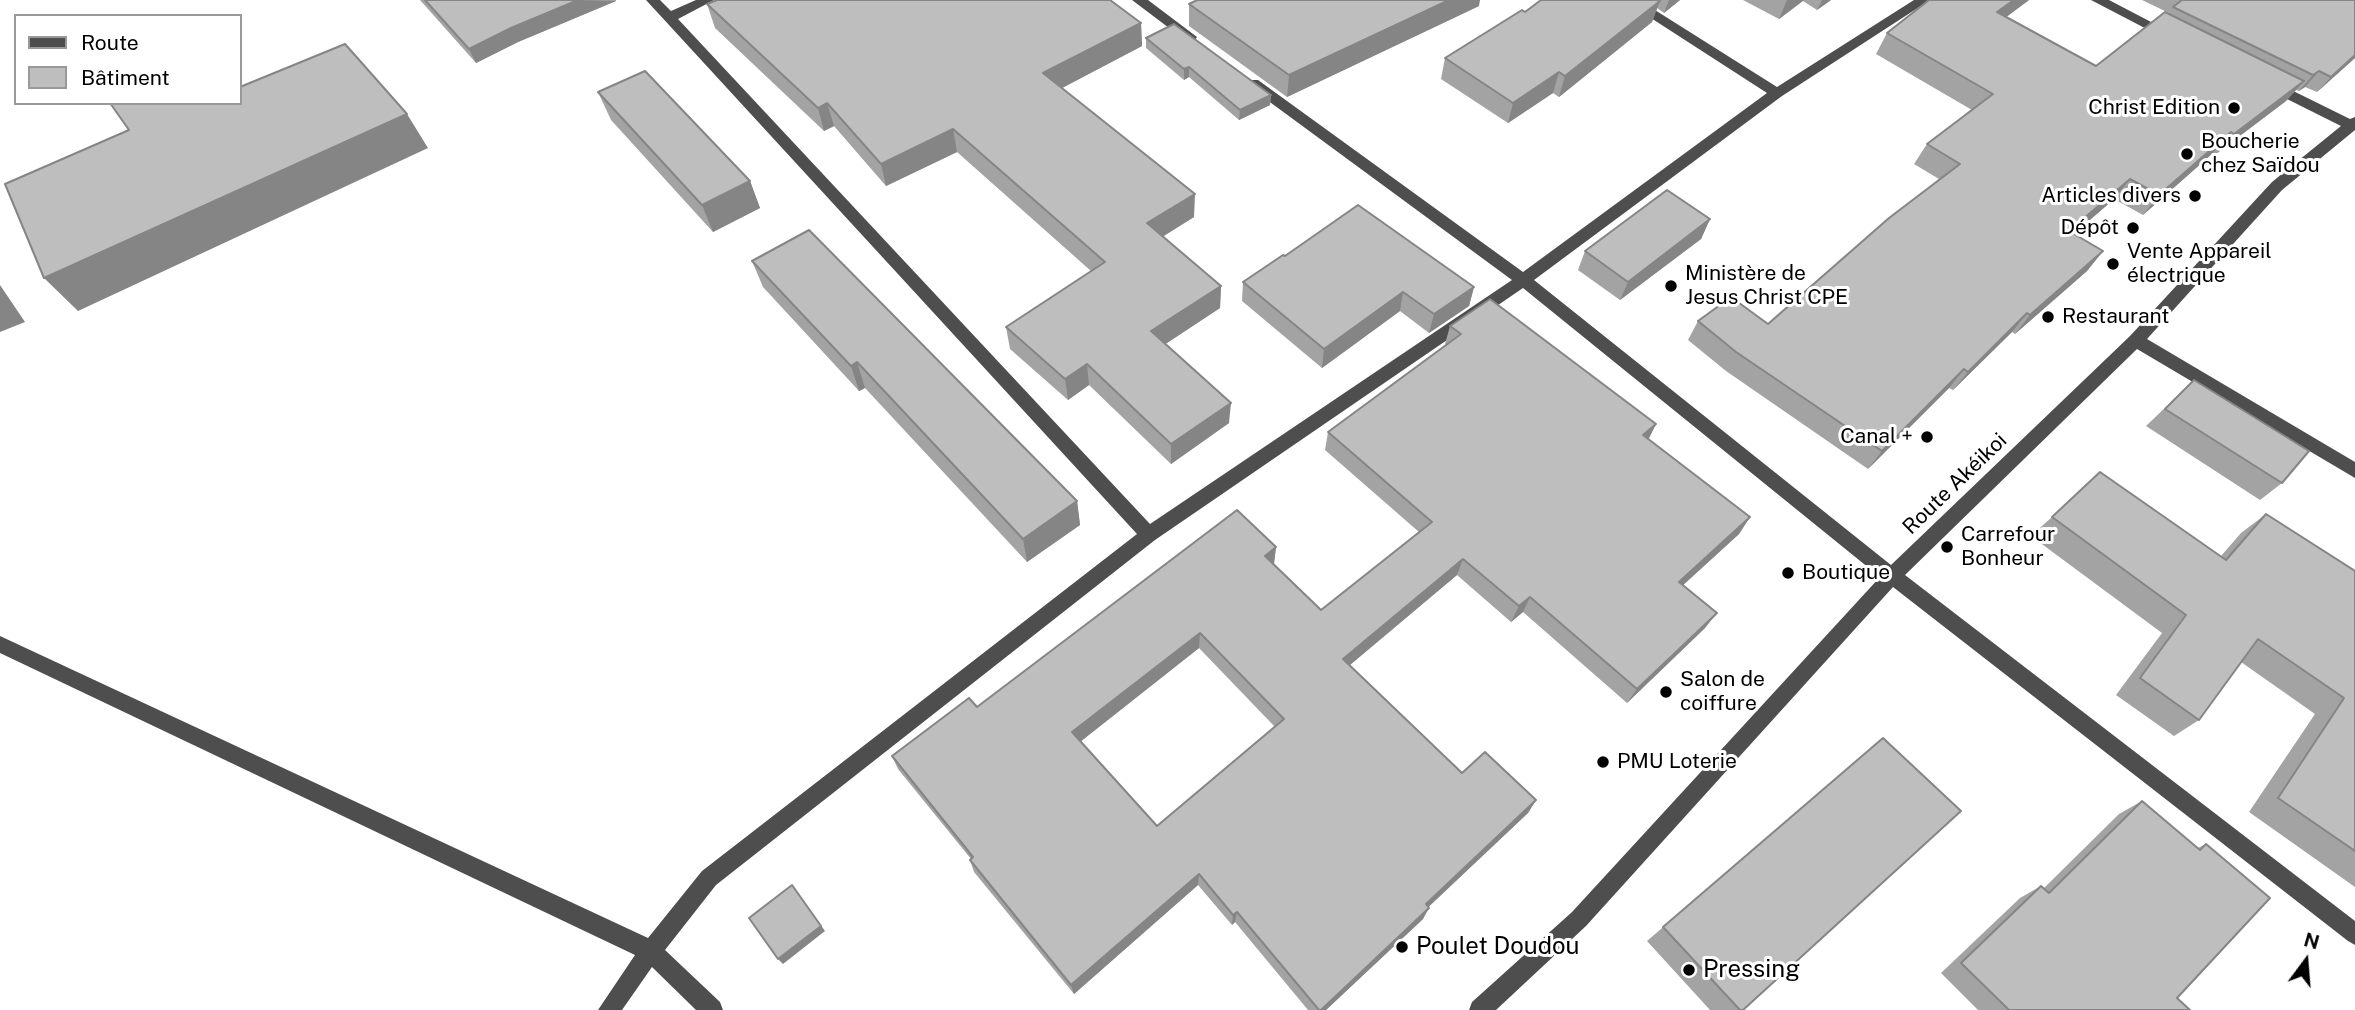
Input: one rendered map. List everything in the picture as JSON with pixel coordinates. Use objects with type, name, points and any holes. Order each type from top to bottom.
[{"type":"street","points":[[653,0],[1149,535]]},
{"type":"street","points":[[670,17],[707,0]]},
{"type":"street","points":[[1139,0],[1207,49]]},
{"type":"street","points":[[1630,0],[1777,93]]},
{"type":"street","points":[[609,1010],[651,951],[709,878],[1149,535],[1523,280],[1777,93],[1923,0]]},
{"type":"street","points":[[2098,0],[2182,42]]},
{"type":"street","points":[[1241,74],[1523,280],[1892,576],[2355,934]]},
{"type":"street","points":[[2255,77],[2353,123]]},
{"type":"street","name":"Route Akéikoi","points":[[1480,1010],[1580,919],[1892,576],[2136,340],[2277,186],[2353,123]]},
{"type":"street","points":[[2136,340],[2355,471]]},
{"type":"street","points":[[0,644],[651,951],[712,1010]]},
{"type":"building","points":[[425,0],[578,0],[469,49]]},
{"type":"building","points":[[717,0],[1110,0],[1141,23],[1043,73],[1195,194],[1147,223],[1221,286],[1151,331],[1231,403],[1171,444],[1087,364],[1065,379],[1006,327],[1105,262],[953,129],[881,164],[827,103],[818,108],[707,4]]},
{"type":"building","points":[[1197,0],[1449,0],[1289,75],[1189,4]]},
{"type":"building","points":[[1541,0],[1660,1],[1565,76],[1559,72],[1513,103],[1445,58]]},
{"type":"building","points":[[1929,0],[2014,0],[1997,12],[2096,66],[2165,12],[2304,81],[2234,134],[2231,132],[2159,195],[2130,179],[2069,231],[2103,251],[2030,315],[2027,313],[1968,372],[1964,369],[1882,451],[1736,352],[1698,321],[1731,297],[1768,324],[1889,218],[1960,164],[1927,144],[1993,94],[1887,33]]},
{"type":"building","points":[[2182,0],[2355,0],[2355,55],[2331,77],[2319,71],[2313,75],[2173,7]]},
{"type":"building","points":[[1174,24],[1271,95],[1240,110],[1189,67],[1184,69],[1146,38]]},
{"type":"building","points":[[345,44],[407,114],[44,278],[5,184],[129,130],[111,105],[242,105],[242,86]]},
{"type":"building","points":[[645,71],[750,181],[702,205],[598,92]]},
{"type":"building","points":[[1667,190],[1710,219],[1628,282],[1585,251]]},
{"type":"building","points":[[1358,205],[1474,287],[1434,314],[1403,292],[1324,349],[1243,282]]},
{"type":"building","points":[[809,230],[1077,501],[1023,539],[857,362],[851,366],[752,261]]},
{"type":"building","points":[[1490,299],[1656,424],[1643,435],[1750,517],[1679,582],[1717,613],[1637,689],[1530,597],[1519,606],[1463,559],[1343,659],[1462,773],[1485,752],[1536,800],[1426,904],[1429,908],[1321,1010],[1237,912],[1233,915],[1199,874],[1071,985],[970,860],[973,857],[892,756],[969,698],[977,707],[1237,510],[1276,547],[1265,556],[1321,610],[1432,522],[1328,432],[1461,334],[1450,326]],"holes":[[[1200,633],[1284,719],[1157,826],[1072,732]]]},
{"type":"building","points":[[2194,380],[2309,451],[2282,483],[2165,409]]},
{"type":"building","points":[[2100,472],[2226,560],[2266,514],[2355,571],[2355,851],[2278,798],[2344,698],[2258,639],[2199,720],[2140,678],[2186,615],[2052,517]]},
{"type":"building","points":[[1883,738],[1961,811],[1740,1010],[1663,927]]},
{"type":"building","points":[[2142,801],[2200,850],[2206,844],[2270,898],[2177,998],[2190,1010],[2009,1010],[1961,963],[2041,886],[2049,893]]},
{"type":"building","points":[[792,885],[821,926],[778,959],[749,918]]},
{"type":"place","name":"Christ Edition","points":[[2234,108]]},
{"type":"place","name":"Boucherie chez Saïdou","points":[[2187,154]]},
{"type":"place","name":"Articles divers","points":[[2195,196]]},
{"type":"place","name":"Dépôt","points":[[2133,228]]},
{"type":"place","name":"Vente Appareil électrique","points":[[2113,264]]},
{"type":"place","name":"Ministère de Jesus Christ CPE","points":[[1671,286]]},
{"type":"place","name":"Restaurant","points":[[2048,317]]},
{"type":"place","name":"Canal +","points":[[1927,437]]},
{"type":"place","name":"Carrefour Bonheur","points":[[1947,547]]},
{"type":"place","name":"Boutique","points":[[1788,573]]},
{"type":"place","name":"Salon de coiffure","points":[[1666,692]]},
{"type":"place","name":"PMU Loterie","points":[[1603,762]]},
{"type":"place","name":"Poulet Doudou","points":[[1402,947]]},
{"type":"place","name":"Pressing","points":[[1689,970]]}]
